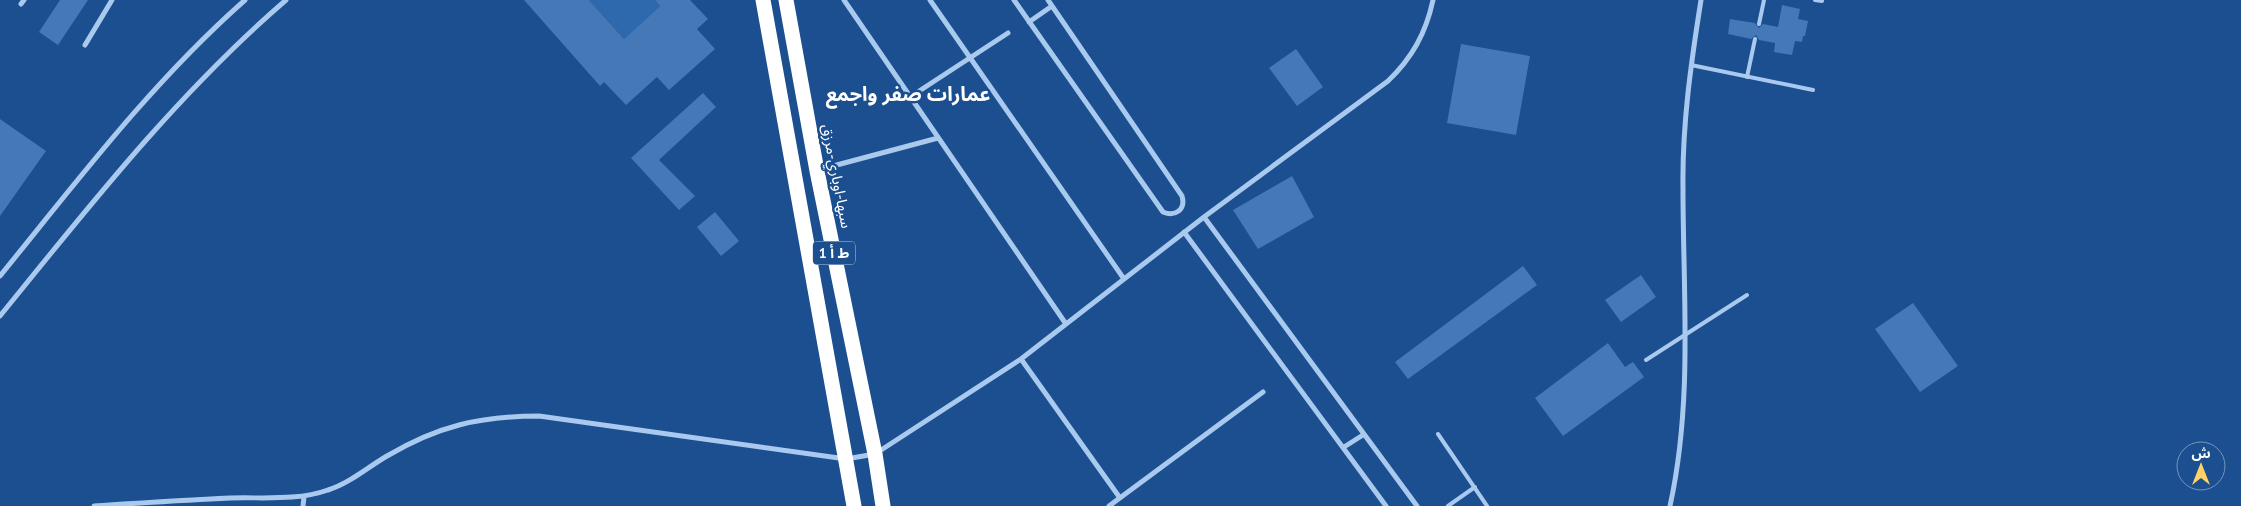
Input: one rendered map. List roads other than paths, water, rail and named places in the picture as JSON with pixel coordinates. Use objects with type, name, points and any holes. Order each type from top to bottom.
[{"type":"highway","name":"ط أ 1","points":[[763,0],[854,506]]},
{"type":"highway","name":"سبها-اوباري-مرزق","points":[[786,0],[817,171],[875,454],[883,506]]},
{"type":"street","points":[[84,45],[112,0]]},
{"type":"street","points":[[0,276],[137,108],[204,37],[245,0]]},
{"type":"street","points":[[0,316],[130,157],[188,92],[286,0]]},
{"type":"street","points":[[844,0],[1066,324]]},
{"type":"street","points":[[930,0],[1124,279]]},
{"type":"street","points":[[1014,0],[1163,212],[1171,215],[1178,212],[1183,204],[1182,196],[1048,0]]},
{"type":"street","points":[[94,506],[233,498],[304,497],[329,490],[352,479],[411,442],[446,427],[476,420],[508,416],[538,416],[846,459],[875,454],[1021,359],[1204,216],[1371,94],[1401,69],[1420,40],[1433,0]]},
{"type":"street","points":[[1670,506],[1682,432],[1686,335],[1683,156],[1691,65],[1701,0]]},
{"type":"street","points":[[1029,22],[1052,6]]},
{"type":"street","points":[[910,97],[1008,33]]},
{"type":"street","points":[[817,171],[938,138]]},
{"type":"street","points":[[1204,216],[1417,506]]},
{"type":"street","points":[[1184,232],[1386,506]]},
{"type":"street","points":[[1021,359],[1120,498]]},
{"type":"street","points":[[1108,506],[1263,392]]},
{"type":"street","points":[[1344,447],[1364,434]]},
{"type":"street","points":[[303,506],[304,497]]},
{"type":"lane","points":[[1759,24],[1764,0]]},
{"type":"lane","points":[[1815,0],[1822,1]]},
{"type":"lane","points":[[1747,77],[1755,40]]},
{"type":"lane","points":[[1691,65],[1813,90]]},
{"type":"lane","points":[[1646,360],[1747,295]]},
{"type":"lane","points":[[1438,434],[1487,506]]},
{"type":"lane","points":[[1448,506],[1475,488]]},
{"type":"district","name":"عمارات صفر واجمع","points":[[908,94]]}]
